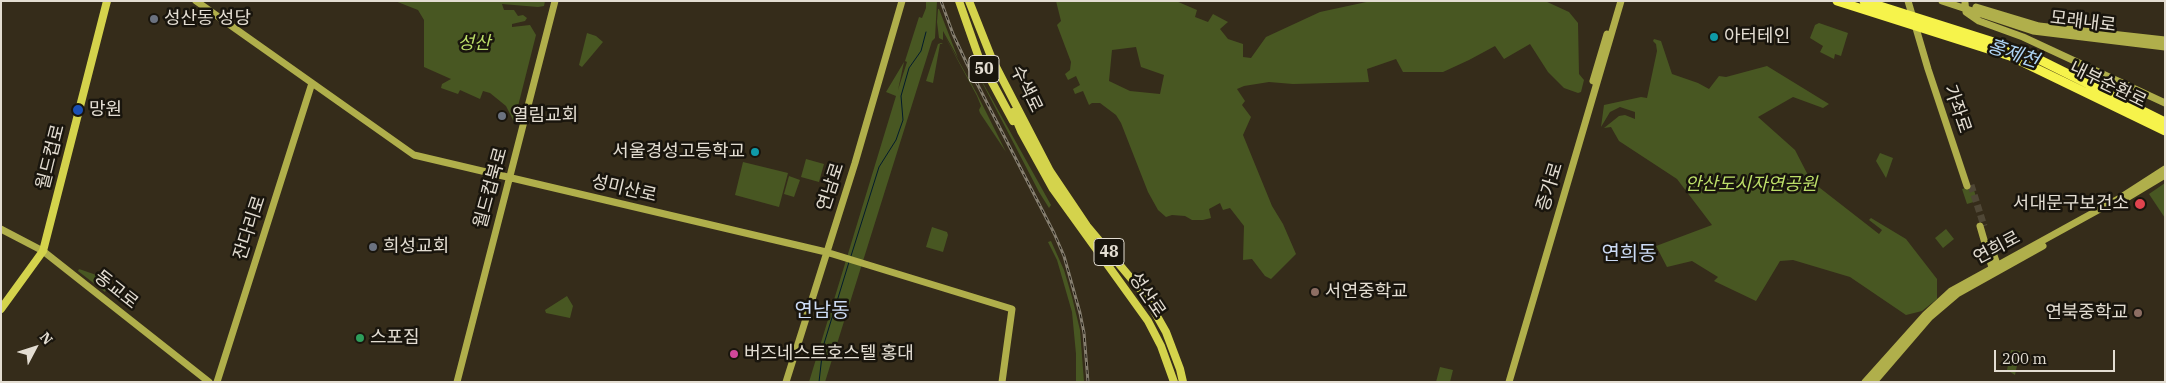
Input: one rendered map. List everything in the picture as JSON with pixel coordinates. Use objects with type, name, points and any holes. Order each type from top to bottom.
[{"type":"highway","name":"내부순환로","points":[[1838,1],[2010,56],[2165,131]]},
{"type":"highway","name":"내부순환로","points":[[1864,1],[2022,51],[2165,122]]},
{"type":"main road","name":"월드컵로","points":[[1,309],[43,251],[107,1]]},
{"type":"main road","name":"성미산로","points":[[196,1],[409,153],[826,252],[1012,309],[1002,382]]},
{"type":"main road","name":"월드컵북로","points":[[457,382],[555,1]]},
{"type":"main road","name":"연남로","points":[[786,382],[902,1]]},
{"type":"main road","name":"수색로","points":[[959,1],[979,58],[1011,119],[1021,131]]},
{"type":"main road","name":"48","points":[[965,1],[978,35],[1021,131]]},
{"type":"main road","name":"48","points":[[970,1],[978,35],[1030,134]]},
{"type":"main road","name":"수색로","points":[[974,1],[990,49],[1030,134]]},
{"type":"main road","name":"증가로","points":[[1506,382],[1616,1]]},
{"type":"main road","name":"증가로","points":[[1510,382],[1621,1]]},
{"type":"main road","name":"모래내로","points":[[1942,1],[1964,5],[2039,26],[2165,40]]},
{"type":"main road","name":"모래내로","points":[[1956,1],[1964,5]]},
{"type":"main road","name":"가좌로","points":[[1909,3],[1922,51],[1969,186]]},
{"type":"main road","points":[[1964,5],[1966,12],[2165,103]]},
{"type":"main road","name":"모래내로","points":[[1980,17],[2033,31],[2165,47]]},
{"type":"main road","name":"잔다리로","points":[[217,382],[312,83]]},
{"type":"main road","name":"성산로","points":[[1021,131],[1065,206],[1148,321],[1161,346],[1174,382]]},
{"type":"main road","name":"성산로","points":[[1030,134],[1050,171],[1087,226],[1145,295],[1166,332],[1183,379]]},
{"type":"main road","name":"연희로","points":[[1874,382],[1930,318],[1957,294],[1995,269],[2120,198],[2165,168]]},
{"type":"main road","name":"연희로","points":[[1864,382],[1925,315],[1951,291],[2131,197],[2165,175]]},
{"type":"main road","points":[[1982,226],[1995,269]]},
{"type":"main road","name":"동교로","points":[[1,229],[43,251],[209,382]]},
{"type":"green space","name":"성산","points":[[395,1],[545,1],[544,6],[538,7],[502,4],[504,10],[514,10],[518,16],[523,15],[527,18],[525,21],[512,24],[512,27],[530,25],[536,35],[514,122],[506,106],[490,93],[483,91],[480,99],[460,90],[458,94],[441,88],[442,84],[451,79],[424,67],[424,20],[418,10]]},
{"type":"green space","points":[[926,1],[937,1],[935,38],[932,41],[825,382],[809,382],[896,96],[886,92],[904,62],[898,90],[919,17],[922,18],[926,8]]},
{"type":"green space","points":[[1056,1],[1176,1],[1197,10],[1195,17],[1208,22],[1213,14],[1228,22],[1220,29],[1228,39],[1243,44],[1243,57],[1251,58],[1266,37],[1320,12],[1371,1],[1545,1],[1569,12],[1578,23],[1579,74],[1584,80],[1581,92],[1578,93],[1564,88],[1548,72],[1530,44],[1504,59],[1495,46],[1443,72],[1403,72],[1396,59],[1367,69],[1369,82],[1293,84],[1269,82],[1237,89],[1245,101],[1242,105],[1251,117],[1243,135],[1272,206],[1283,224],[1296,254],[1271,279],[1265,276],[1252,259],[1243,260],[1244,226],[1230,208],[1223,210],[1220,203],[1209,209],[1211,218],[1203,220],[1192,220],[1185,216],[1172,215],[1166,217],[1158,210],[1148,192],[1121,123],[1116,115],[1100,103],[1089,105],[1083,91],[1075,94],[1073,89],[1080,85],[1076,76],[1068,80],[1065,74],[1070,70],[1071,62],[1057,25],[1061,21]],"holes":[[[1136,47],[1141,67],[1164,75],[1160,94],[1130,91],[1109,81],[1112,50]]]},
{"type":"green space","points":[[938,9],[958,58],[943,31],[943,40],[939,38]]},
{"type":"green space","points":[[1819,23],[1848,33],[1841,56],[1835,54],[1834,59],[1820,52],[1823,46],[1810,38],[1815,25]]},
{"type":"green space","points":[[587,33],[596,36],[603,42],[582,67],[579,65]]},
{"type":"green space","points":[[943,33],[976,92],[1006,152],[980,113],[981,106],[977,96]]},
{"type":"green space","name":"안산도시자연공원","points":[[1654,39],[1661,41],[1672,74],[1709,89],[1719,76],[1726,77],[1767,66],[1829,104],[1823,108],[1793,97],[1758,117],[1795,150],[1811,181],[1879,234],[1882,230],[1869,220],[1871,218],[1906,239],[1937,279],[1937,299],[1922,311],[1906,315],[1850,277],[1793,260],[1780,261],[1756,301],[1714,281],[1718,277],[1692,261],[1667,267],[1656,246],[1712,225],[1677,179],[1619,141],[1611,127],[1604,128],[1619,116],[1625,115],[1635,119],[1635,112],[1620,107],[1610,112],[1601,127],[1604,105],[1641,97],[1647,98],[1657,51]]},
{"type":"green space","points":[[941,43],[943,44],[940,44],[933,83],[926,81],[938,44]]},
{"type":"green space","points":[[973,65],[1051,205],[1049,208],[1039,192]]},
{"type":"green space","points":[[1880,153],[1893,158],[1886,178],[1876,161]]},
{"type":"green space","points":[[806,159],[824,164],[819,182],[801,177]]},
{"type":"green space","points":[[743,162],[788,173],[779,207],[735,195]]},
{"type":"green space","points":[[789,176],[800,180],[794,197],[784,194]]},
{"type":"green space","points":[[2165,183],[2165,218],[2149,194]]},
{"type":"green space","points":[[1973,186],[1977,201],[1967,204],[1962,189]]},
{"type":"green space","points":[[932,227],[947,232],[948,235],[943,252],[926,247]]},
{"type":"green space","points":[[1946,229],[1954,239],[1943,248],[1935,238]]},
{"type":"green space","points":[[1051,241],[1064,270],[1080,330],[1084,382],[1076,382],[1076,354],[1072,312],[1057,260],[1048,242]]},
{"type":"green space","points":[[79,269],[111,280],[105,292],[78,271]]},
{"type":"green space","points":[[567,296],[573,306],[570,318],[546,313],[545,310]]},
{"type":"green space","points":[[2011,350],[2020,351],[2015,375],[2007,370]]},
{"type":"green space","points":[[1440,367],[1453,370],[1450,382],[1436,382]]},
{"type":"waterway","points":[[851,256],[879,167],[896,140],[903,120],[901,96],[909,68],[921,51],[926,32]]},
{"type":"waterway","points":[[819,382],[823,347],[849,262]]},
{"type":"tunnel","points":[[1971,185],[1984,226]]},
{"type":"railway","points":[[941,1],[967,64],[1064,256],[1084,333],[1088,382]]},
{"type":"place","name":"성산동 성당","points":[[154,19]]},
{"type":"place","name":"아터테인","points":[[1714,37]]},
{"type":"place","name":"망원","points":[[78,110]]},
{"type":"place","name":"열림교회","points":[[502,116]]},
{"type":"place","name":"서울경성고등학교","points":[[755,152]]},
{"type":"place","name":"서대문구보건소","points":[[2140,204]]},
{"type":"place","name":"희성교회","points":[[373,247]]},
{"type":"place","name":"서연중학교","points":[[1315,292]]},
{"type":"place","name":"연북중학교","points":[[2138,313]]},
{"type":"place","name":"스포짐","points":[[360,338]]},
{"type":"place","name":"버즈네스트호스텔 홍대","points":[[734,354]]},
{"type":"district","name":"연희동","points":[[1629,254]]},
{"type":"district","name":"연남동","points":[[822,311]]},
{"type":"water label","name":"홍제천","points":[[2013,54]]}]
